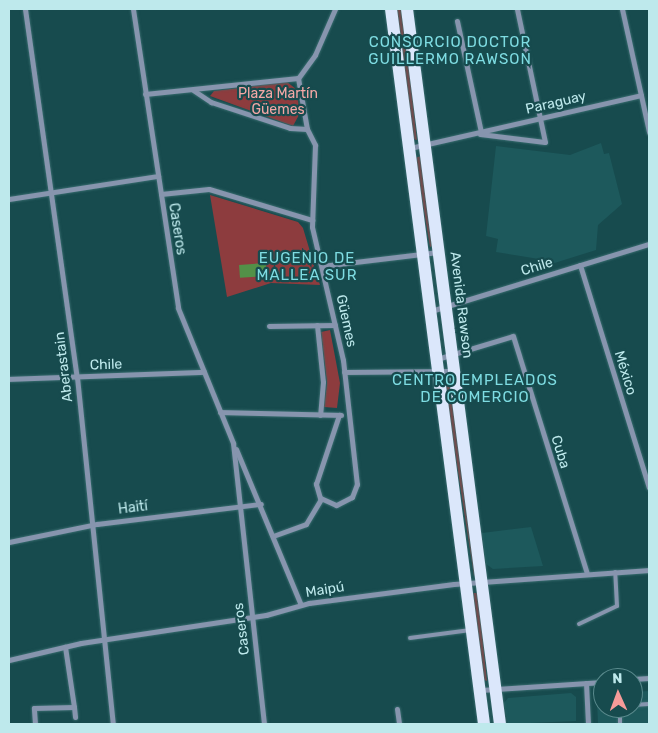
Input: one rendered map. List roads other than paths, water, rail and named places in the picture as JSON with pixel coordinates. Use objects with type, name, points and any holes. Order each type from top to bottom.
[{"type":"main road","points":[[391,9],[484,724]]},
{"type":"main road","name":"Avenida Rawson","points":[[407,9],[500,724]]},
{"type":"street","name":"Aberastain","points":[[25,9],[53,192],[77,377],[113,724]]},
{"type":"street","name":"Caseros","points":[[133,9],[178,308],[301,605]]},
{"type":"street","points":[[145,94],[298,78],[314,55],[335,9]]},
{"type":"street","points":[[517,9],[540,118]]},
{"type":"street","points":[[622,9],[649,128]]},
{"type":"street","points":[[457,20],[478,132]]},
{"type":"street","name":"Güemes","points":[[298,78],[307,129],[315,145],[312,220],[336,325],[344,372],[356,489],[339,504],[321,499]]},
{"type":"street","points":[[192,90],[210,102],[290,128],[307,129]]},
{"type":"street","name":"Paraguay","points":[[410,148],[641,95]]},
{"type":"street","name":"Paraguay","points":[[478,132],[545,142],[540,118]]},
{"type":"street","points":[[9,199],[158,176]]},
{"type":"street","points":[[160,194],[214,190],[312,220]]},
{"type":"street","name":"Chile","points":[[431,311],[649,244]]},
{"type":"street","points":[[322,266],[438,252]]},
{"type":"street","name":"México","points":[[580,265],[649,488]]},
{"type":"street","points":[[317,325],[323,382],[320,415]]},
{"type":"street","points":[[269,326],[336,325]]},
{"type":"street","name":"Cuba","points":[[452,354],[513,336],[587,574]]},
{"type":"street","points":[[438,365],[452,354]]},
{"type":"street","points":[[344,372],[438,365],[454,371]]},
{"type":"street","name":"Chile","points":[[9,379],[204,372]]},
{"type":"street","points":[[220,412],[347,415]]},
{"type":"street","points":[[273,536],[306,524],[321,499],[316,476],[338,415]]},
{"type":"street","name":"Caseros","points":[[233,443],[264,724]]},
{"type":"street","name":"Haití","points":[[9,542],[92,524],[260,504]]},
{"type":"street","name":"Maipú","points":[[9,660],[104,640],[252,617],[301,605],[466,583],[649,570]]},
{"type":"street","points":[[65,647],[76,717]]},
{"type":"street","points":[[586,683],[588,724]]},
{"type":"street","points":[[480,690],[593,683]]},
{"type":"street","points":[[35,724],[34,708],[74,706]]},
{"type":"street","points":[[397,709],[399,724]]},
{"type":"lane","points":[[579,624],[617,606],[615,572]]},
{"type":"lane","points":[[410,638],[472,629]]},
{"type":"district","name":"CONSORCIO DOCTOR GUILLERMO RAWSON","points":[[450,50]]},
{"type":"district","name":"EUGENIO DE MALLEA SUR","points":[[307,266]]},
{"type":"district","name":"CENTRO EMPLEADOS DE COMERCIO","points":[[475,388]]},
{"type":"park label","name":"Plaza Martín Güemes","points":[[278,102]]}]
